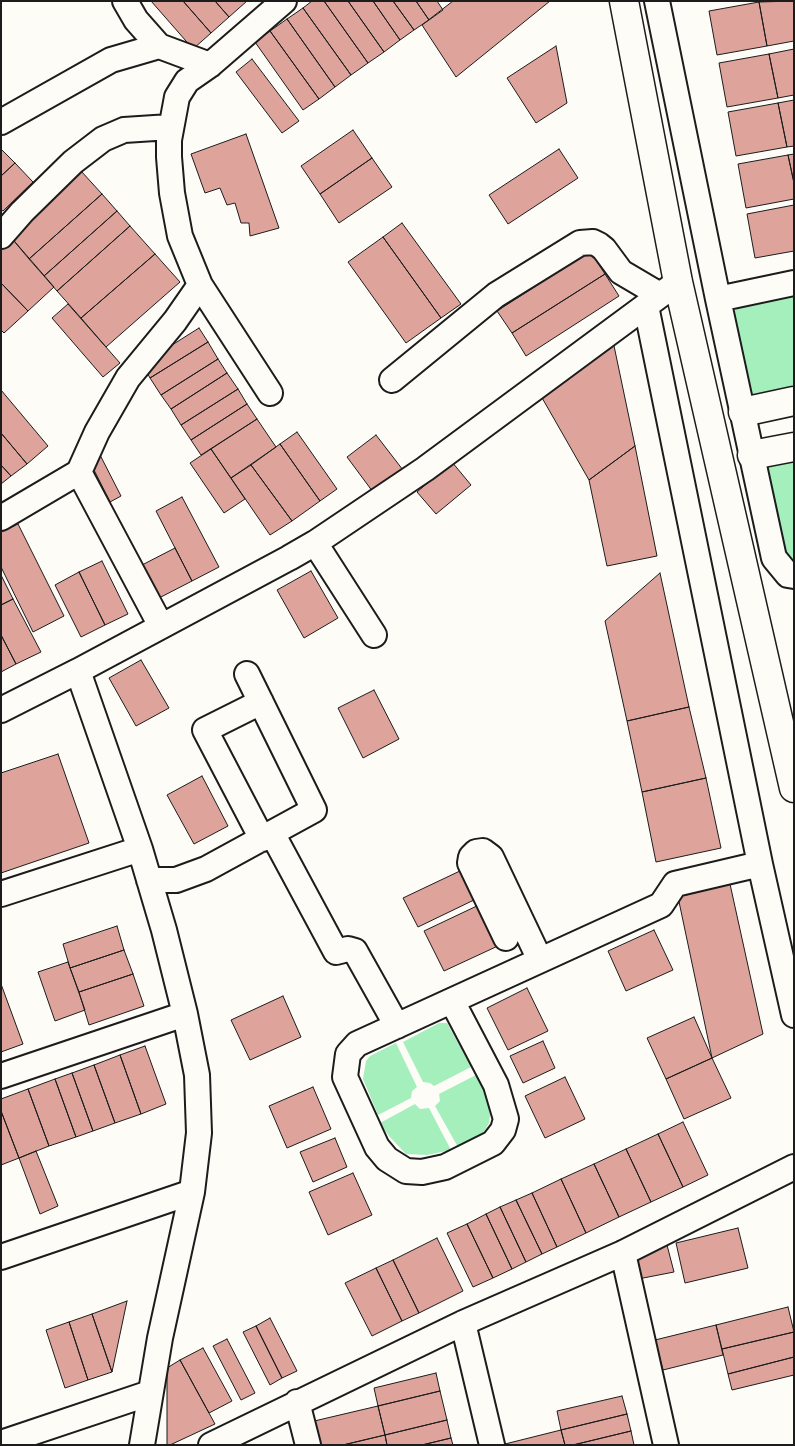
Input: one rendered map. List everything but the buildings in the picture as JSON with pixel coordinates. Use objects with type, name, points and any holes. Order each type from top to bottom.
[{"type":"street","points":[[125,1],[136,20],[159,46],[210,65]]},
{"type":"street","points":[[270,393],[200,285],[180,236],[168,158],[170,127],[176,97],[186,81],[210,65],[284,1]]},
{"type":"street","points":[[624,1],[661,294],[760,864],[794,1015]]},
{"type":"street","points":[[657,1],[718,299],[774,558],[788,574],[794,576]]},
{"type":"street","points":[[1,122],[111,60],[159,46]]},
{"type":"street","points":[[1,236],[22,212],[73,162],[103,139],[124,130],[170,127]]},
{"type":"street","points":[[392,380],[496,295],[580,243],[599,244],[621,272],[661,294],[794,788]]},
{"type":"street","points":[[718,299],[794,283]]},
{"type":"street","points":[[1,518],[79,472],[96,432],[128,378],[175,321],[200,285]]},
{"type":"street","points":[[1,710],[78,671],[314,543],[425,469],[661,294]]},
{"type":"street","points":[[743,412],[794,401]]},
{"type":"street","points":[[752,455],[794,447]]},
{"type":"street","points":[[79,472],[161,626]]},
{"type":"street","points":[[314,543],[374,635]]},
{"type":"street","points":[[78,671],[140,849],[185,1014],[197,1075],[199,1133],[192,1192],[160,1338],[142,1445]]},
{"type":"street","points":[[149,880],[176,880],[206,869],[314,810],[247,674]]},
{"type":"street","points":[[261,702],[205,730],[336,952],[355,951],[397,1026]]},
{"type":"street","points":[[1,894],[140,849]]},
{"type":"street","points":[[506,938],[470,864],[471,857],[476,852],[483,851],[491,857],[540,960]]},
{"type":"street","points":[[452,1001],[496,1085],[506,1119],[503,1130],[493,1142],[445,1168],[422,1172],[406,1171],[387,1159],[377,1147],[345,1077],[348,1054],[357,1044],[661,904],[675,884],[760,864]]},
{"type":"street","points":[[1,1076],[185,1014]]},
{"type":"street","points":[[212,1445],[297,1402],[463,1323],[623,1253],[794,1167]]},
{"type":"street","points":[[1,1257],[192,1192]]},
{"type":"street","points":[[623,1253],[666,1445]]},
{"type":"street","points":[[463,1323],[492,1445]]},
{"type":"street","points":[[1,1443],[150,1393]]},
{"type":"street","points":[[297,1402],[308,1445]]},
{"type":"green space","points":[[794,295],[794,386],[752,395],[748,392],[731,319],[735,310],[745,305]]},
{"type":"green space","points":[[794,461],[794,565],[785,557],[767,469],[770,466]]},
{"type":"green space","points":[[439,1023],[447,1023],[471,1067],[434,1086],[423,1082],[403,1042]]},
{"type":"green space","points":[[396,1043],[417,1087],[412,1091],[411,1098],[378,1115],[363,1079],[366,1061],[370,1056]]},
{"type":"green space","points":[[476,1075],[487,1093],[490,1115],[489,1123],[482,1135],[459,1149],[435,1106],[440,1101],[439,1094]]},
{"type":"green space","points":[[415,1104],[420,1109],[429,1108],[451,1150],[427,1155],[406,1154],[389,1136],[380,1123]]}]
